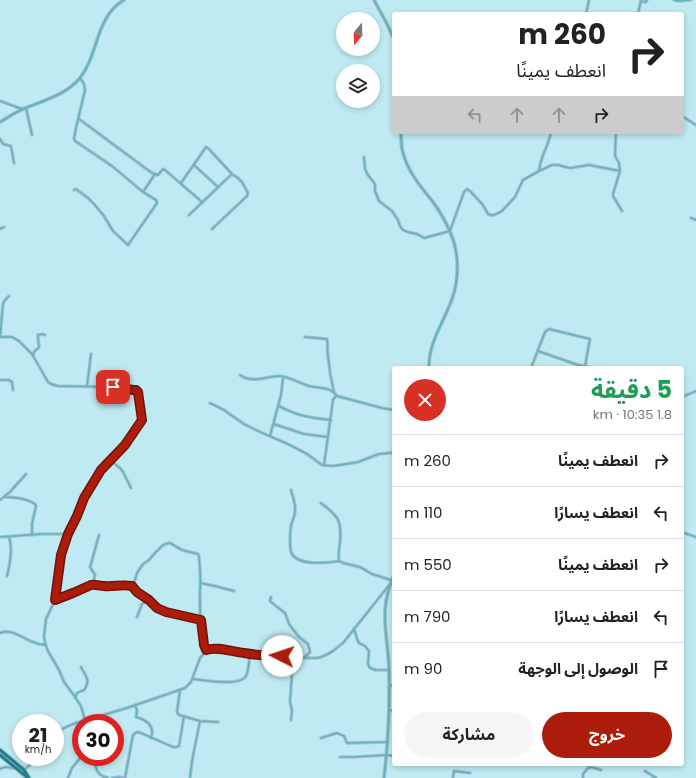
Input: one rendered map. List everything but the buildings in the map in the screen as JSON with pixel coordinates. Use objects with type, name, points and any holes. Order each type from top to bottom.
[{"type":"main road","points":[[0,750],[23,773]]},
{"type":"main road","points":[[0,755],[29,778]]},
{"type":"street","points":[[0,122],[22,109],[60,94],[67,90],[80,78],[90,62],[101,28],[106,18],[114,7],[124,0]]},
{"type":"street","points":[[374,0],[392,35]]},
{"type":"street","points":[[586,12],[589,0]]},
{"type":"street","points":[[638,12],[641,1],[645,2],[647,0]]},
{"type":"street","points":[[674,0],[691,0]]},
{"type":"street","points":[[74,190],[76,189],[89,199],[104,216],[112,231],[128,245],[158,203],[112,166],[75,141],[74,136],[85,90],[84,84],[80,78]]},
{"type":"street","points":[[0,101],[22,109]]},
{"type":"street","points":[[26,108],[32,135]]},
{"type":"street","points":[[684,117],[696,125]]},
{"type":"street","points":[[78,119],[155,174]]},
{"type":"street","points":[[400,134],[403,155],[410,171],[443,218],[454,243],[457,260],[456,278],[452,300],[432,344],[429,357],[429,366]]},
{"type":"street","points":[[539,171],[551,134]]},
{"type":"street","points":[[616,134],[615,156],[619,163],[620,171],[613,196],[622,211]]},
{"type":"street","points":[[0,139],[3,144],[11,146],[14,163]]},
{"type":"street","points":[[181,183],[206,147],[232,174],[242,182],[248,195],[212,229]]},
{"type":"street","points":[[364,157],[365,169],[374,184],[379,200],[392,211],[403,230],[417,234],[424,238],[431,235],[450,232]]},
{"type":"street","points":[[194,164],[218,187]]},
{"type":"street","points":[[450,232],[464,192],[467,189],[483,205],[488,214],[494,215],[502,211],[515,197],[523,180],[552,165],[570,168],[589,165],[620,171]]},
{"type":"street","points":[[143,192],[155,174],[158,175],[163,169],[202,202]]},
{"type":"street","points":[[189,215],[232,174]]},
{"type":"street","points":[[691,218],[696,220]]},
{"type":"street","points":[[0,229],[4,227]]},
{"type":"street","points":[[8,296],[4,300],[3,304],[0,337],[12,337],[23,344],[33,356],[46,379],[51,384],[58,386],[113,387],[136,390],[138,392],[142,420],[125,445],[101,470],[84,498],[68,534],[61,555],[55,600],[46,619],[44,636],[46,645],[64,682],[81,706],[83,714]]},
{"type":"street","points":[[532,366],[546,330],[549,329],[589,338],[590,341],[585,366],[538,351]]},
{"type":"street","points":[[33,356],[34,352],[39,347],[38,335],[45,335]]},
{"type":"street","points":[[305,336],[327,339],[327,353],[330,373],[334,392],[337,396],[392,410]]},
{"type":"street","points":[[87,387],[91,354]]},
{"type":"street","points":[[240,376],[255,380],[276,376],[288,377],[309,386],[324,388],[334,392]]},
{"type":"street","points":[[270,436],[281,395],[283,377]]},
{"type":"street","points":[[0,380],[9,380],[12,382],[13,390]]},
{"type":"street","points":[[684,396],[696,391]]},
{"type":"street","points":[[324,465],[333,400],[337,396]]},
{"type":"street","points":[[210,403],[224,410],[244,424],[290,444],[320,464],[333,466],[358,462],[379,454],[392,453]]},
{"type":"street","points":[[278,406],[304,417],[330,420]]},
{"type":"street","points":[[274,424],[304,434],[328,437]]},
{"type":"street","points":[[110,460],[124,472],[131,488]]},
{"type":"street","points":[[0,500],[26,474]]},
{"type":"street","points":[[291,490],[295,510],[291,524],[292,554],[298,559],[311,563],[340,561],[392,581]]},
{"type":"street","points":[[5,496],[30,501],[35,504],[32,535]]},
{"type":"street","points":[[320,503],[334,514],[340,524],[341,530],[338,556],[340,561]]},
{"type":"street","points":[[684,533],[696,537]]},
{"type":"street","points":[[0,537],[68,534]]},
{"type":"street","points":[[93,584],[95,575],[90,567],[99,535]]},
{"type":"street","points":[[7,576],[10,566],[9,537]]},
{"type":"street","points":[[133,587],[137,573],[143,564],[150,560],[165,544],[170,543],[182,550],[198,555],[200,610],[204,645],[206,650]]},
{"type":"street","points":[[200,583],[234,591]]},
{"type":"street","points":[[55,600],[93,584],[103,586],[129,585],[157,608],[166,612],[201,620]]},
{"type":"street","points":[[105,714],[180,690],[188,686],[193,679],[200,658],[206,650],[218,649],[293,658],[318,658],[333,651],[343,643],[390,584]]},
{"type":"street","points":[[384,778],[388,742],[389,710],[389,670],[385,613],[390,584]]},
{"type":"street","points":[[271,597],[270,601],[285,613],[289,624],[299,637],[308,644],[310,652],[304,658]]},
{"type":"street","points":[[137,617],[142,604],[149,600]]},
{"type":"street","points":[[354,628],[359,643],[365,646],[369,651],[368,664],[370,668],[376,670],[389,670]]},
{"type":"street","points":[[0,632],[10,632],[32,642],[46,645]]},
{"type":"street","points":[[193,679],[223,682],[242,680],[247,674],[250,654]]},
{"type":"street","points":[[291,720],[292,710],[290,702],[293,658]]},
{"type":"street","points":[[75,698],[77,693],[84,690],[87,684],[88,678],[81,667]]},
{"type":"street","points":[[180,690],[176,712],[179,715],[200,721],[218,722]]},
{"type":"street","points":[[135,705],[136,717],[146,720],[152,731],[151,738]]},
{"type":"street","points":[[112,778],[124,778],[132,740],[137,732],[173,747],[179,746],[184,716]]},
{"type":"street","points":[[190,778],[200,721]]},
{"type":"street","points":[[321,738],[338,733],[344,736],[349,744],[388,742]]},
{"type":"street","points":[[340,757],[392,756]]},
{"type":"street","points":[[0,769],[12,767],[23,773],[30,766]]},
{"type":"street","points":[[68,778],[74,766]]},
{"type":"street","points":[[94,766],[99,774],[108,778]]},
{"type":"street","points":[[583,778],[586,769],[588,768],[591,767],[601,770]]},
{"type":"street","points":[[453,778],[454,771],[470,773]]},
{"type":"street","points":[[645,771],[656,778]]},
{"type":"route","points":[[113,387],[136,390],[138,392],[142,420],[125,445],[101,470],[81,504],[61,555],[55,600],[93,584],[103,586],[129,585],[157,608],[177,615],[201,620],[206,650],[218,649],[250,654],[282,656]]}]
